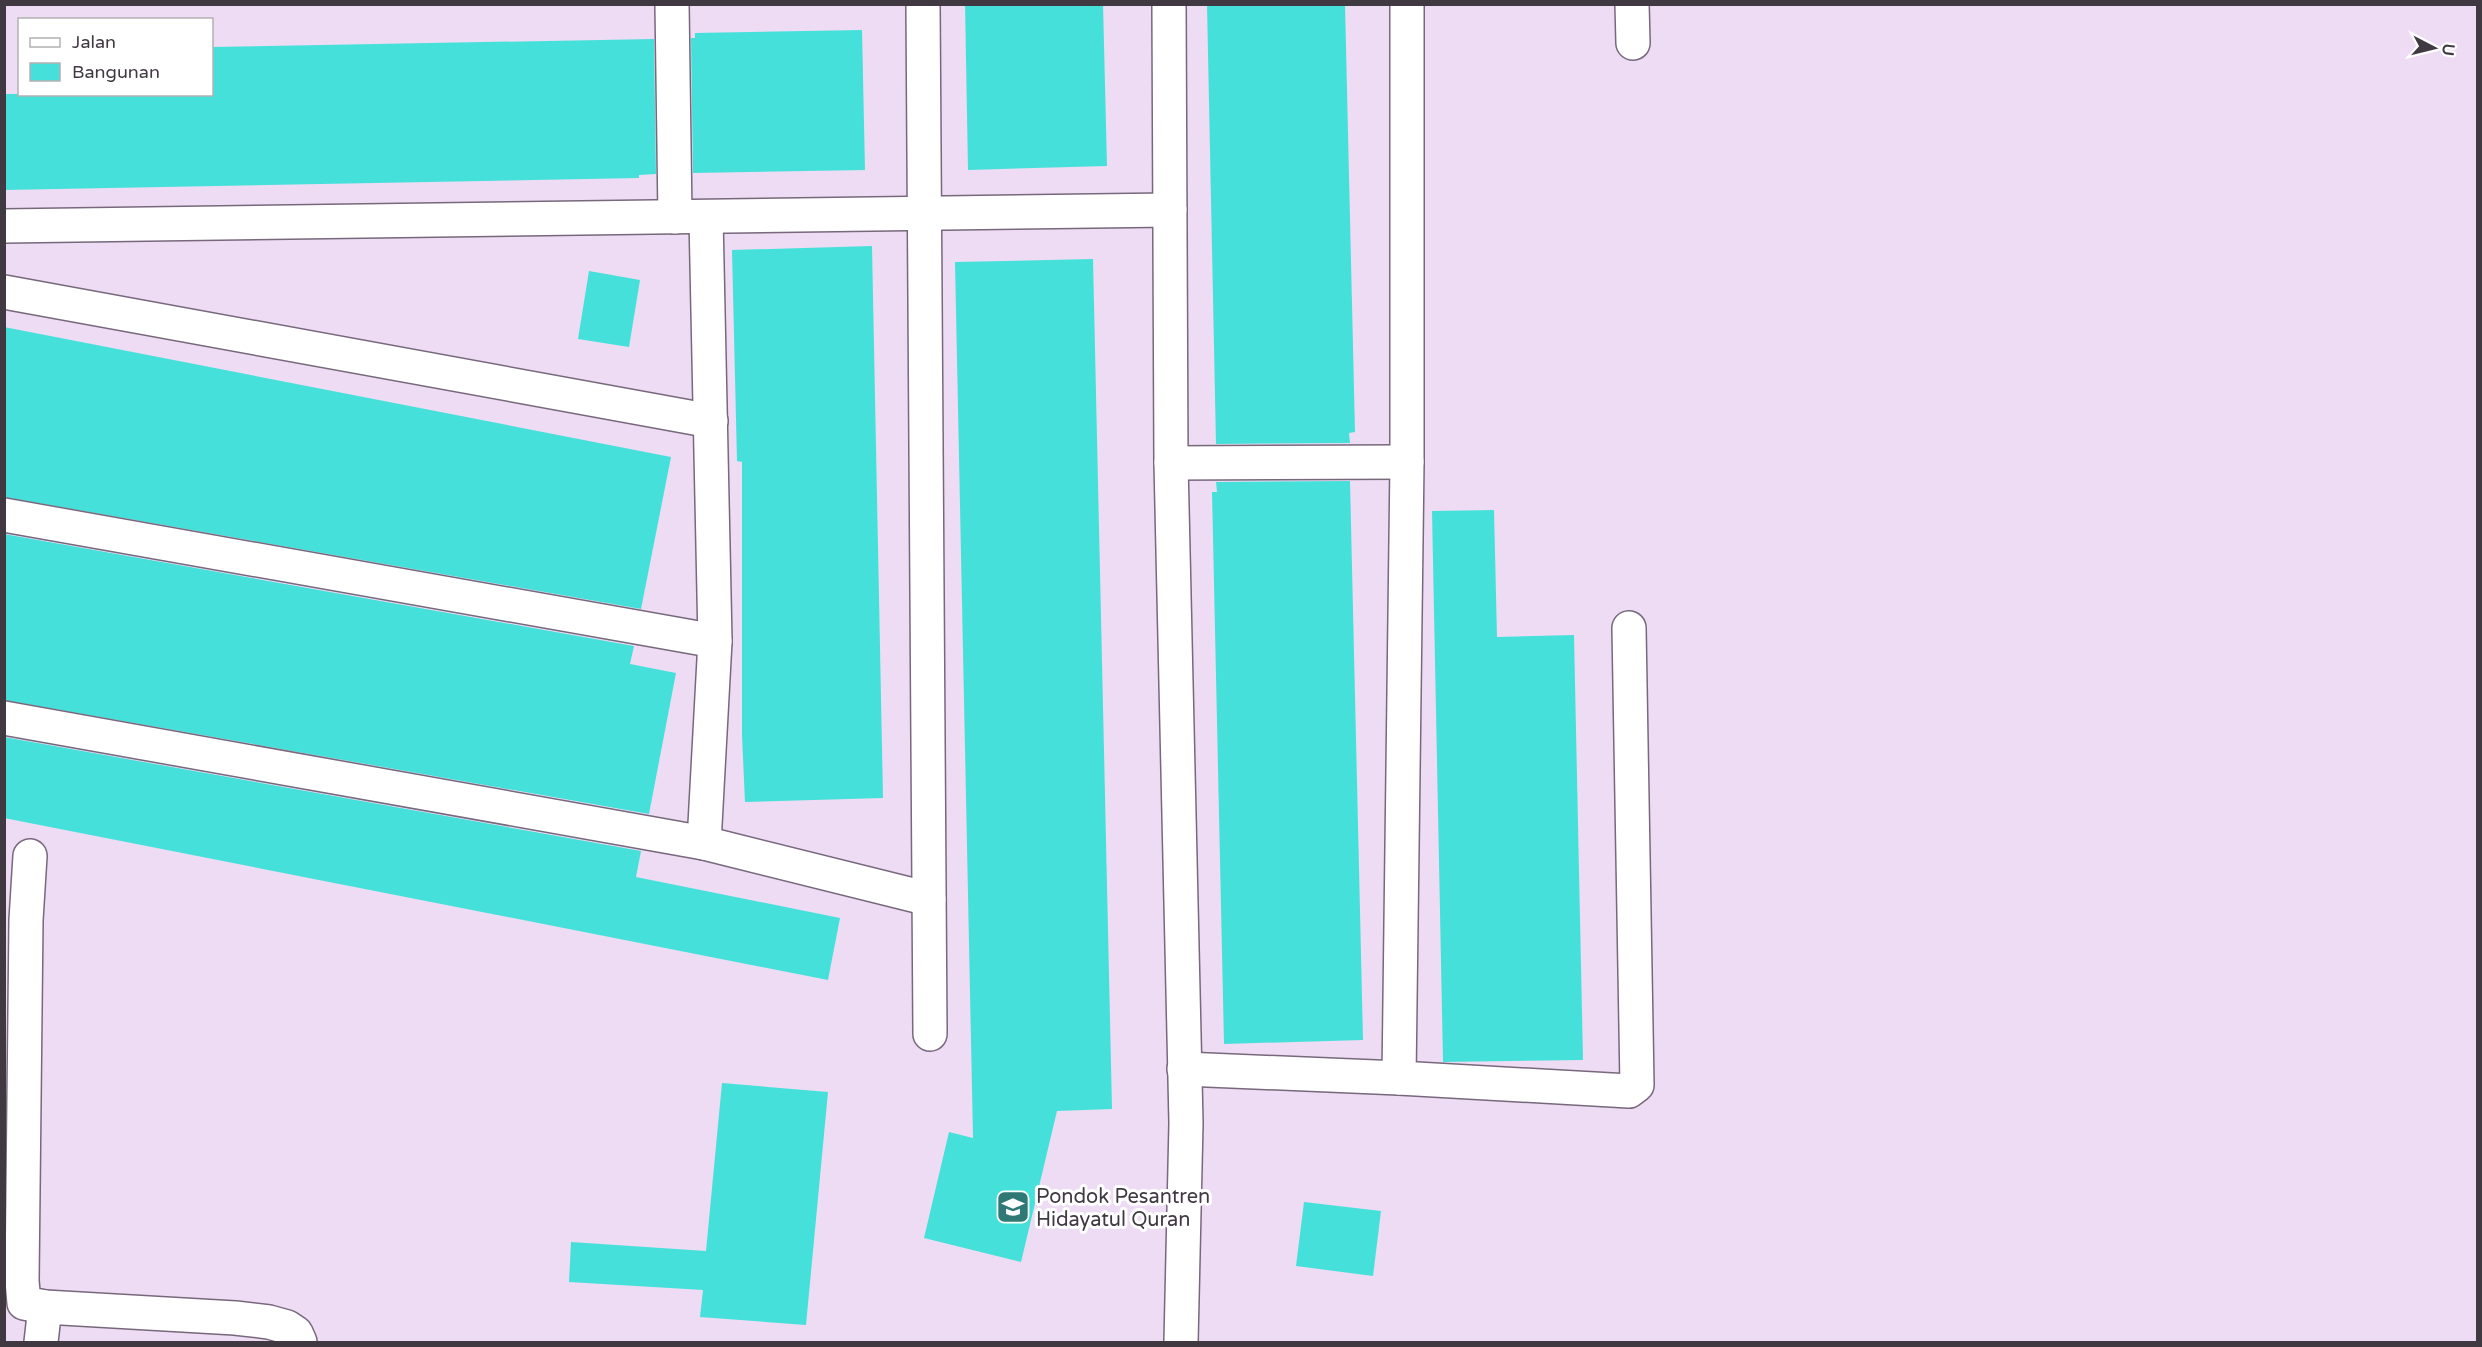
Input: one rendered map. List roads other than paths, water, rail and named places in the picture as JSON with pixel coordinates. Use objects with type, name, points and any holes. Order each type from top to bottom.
[{"type":"street","points":[[672,4],[711,421],[715,641],[704,843]]},
{"type":"street","points":[[923,4],[930,1034]]},
{"type":"street","points":[[1169,4],[1171,463],[1186,1123],[1181,1342]]},
{"type":"street","points":[[1399,1078],[1407,462],[1407,4]]},
{"type":"street","points":[[1632,4],[1633,43]]},
{"type":"street","points":[[4,226],[1170,210]]},
{"type":"street","points":[[4,292],[711,421]]},
{"type":"street","points":[[1171,463],[1407,462]]},
{"type":"street","points":[[4,515],[715,641]]},
{"type":"street","points":[[1184,1069],[1629,1091],[1637,1085],[1629,628]]},
{"type":"street","points":[[4,718],[704,843],[929,899]]},
{"type":"street","points":[[30,856],[26,920],[22,1281],[24,1303],[45,1307],[269,1322],[287,1327],[296,1333],[300,1342]]},
{"type":"street","points":[[41,1342],[45,1307]]},
{"type":"place","name":"Pondok Pesantren Hidayatul Quran","points":[[1013,1207]]}]
